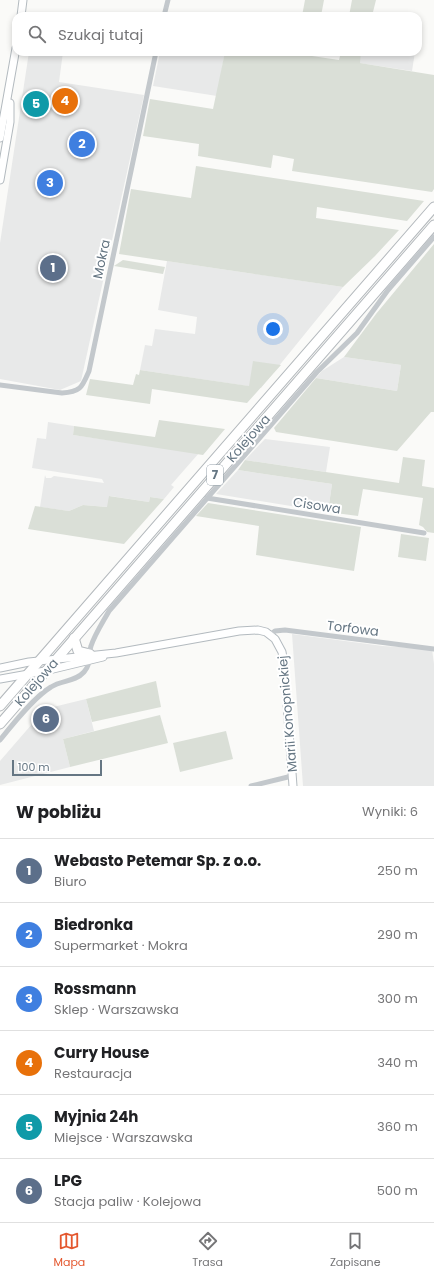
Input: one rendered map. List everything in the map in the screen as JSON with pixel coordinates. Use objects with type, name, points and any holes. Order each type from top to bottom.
[{"type":"highway","name":"Kolejowa","points":[[1,700],[27,675],[434,207]]},
{"type":"highway","name":"Kolejowa","points":[[0,724],[434,225]]},
{"type":"highway","points":[[74,638],[78,651],[90,657]]},
{"type":"street","points":[[22,12],[23,0]]},
{"type":"street","points":[[165,12],[168,0]]},
{"type":"street","points":[[0,138],[15,56]]},
{"type":"street","name":"Mokra","points":[[0,385],[62,393],[72,393],[82,387],[89,370],[155,56]]},
{"type":"street","points":[[0,180],[10,122],[9,92]]},
{"type":"street","points":[[0,740],[13,724],[44,692],[54,685],[80,676],[87,668],[90,657],[90,648],[109,611],[317,372],[357,333],[388,290],[434,237]]},
{"type":"street","name":"Cisowa","points":[[207,498],[424,533]]},
{"type":"street","name":"Torfowa","points":[[270,635],[275,631],[285,630],[434,649]]},
{"type":"street","points":[[0,668],[39,661],[90,657],[116,653],[239,631],[261,631],[270,635]]},
{"type":"street","name":"Marii Konopnickiej","points":[[270,635],[280,646],[284,664],[293,786]]},
{"type":"street","points":[[0,679],[45,671],[90,657]]},
{"type":"street","points":[[251,786],[292,776]]},
{"type":"shaded area","points":[[305,0],[324,0],[322,12],[303,12]]},
{"type":"shaded area","points":[[352,0],[376,0],[373,12],[350,12]]},
{"type":"shaded area","points":[[28,56],[62,56],[59,82],[144,95],[81,381],[60,390],[0,379],[0,243]]},
{"type":"shaded area","points":[[159,56],[224,56],[217,96],[153,86]]},
{"type":"shaded area","points":[[224,56],[312,56],[339,60],[340,56],[361,56],[360,63],[434,75],[434,189],[432,192],[292,171],[294,159],[273,155],[271,168],[198,156],[199,144],[143,136],[150,99],[213,109]]},
{"type":"shaded area","points":[[360,56],[414,56],[412,71],[359,63]]},
{"type":"shaded area","points":[[196,166],[424,201],[407,221],[317,207],[316,218],[399,230],[343,287],[119,254],[131,189],[191,198]]},
{"type":"shaded area","points":[[434,244],[434,412],[431,412],[397,451],[276,432],[274,428],[316,378],[397,391],[401,365],[344,357],[376,314]]},
{"type":"shaded area","points":[[123,260],[165,267],[163,274],[114,266]]},
{"type":"shaded area","points":[[167,261],[343,287],[261,388],[140,370],[145,345],[152,346],[155,329],[195,334],[197,317],[158,310]]},
{"type":"shaded area","points":[[344,357],[401,365],[397,391],[316,378],[322,371]]},
{"type":"shaded area","points":[[253,361],[281,365],[247,403],[152,389],[150,404],[86,395],[90,379],[133,385],[136,374],[139,375],[140,370],[249,386]]},
{"type":"shaded area","points":[[159,420],[225,429],[203,455],[73,435],[74,426],[155,437]]},
{"type":"shaded area","points":[[48,422],[74,426],[73,435],[199,453],[171,485],[174,487],[164,499],[150,497],[149,502],[110,496],[108,507],[83,505],[69,511],[40,507],[45,475],[46,478],[51,478],[54,476],[104,483],[102,479],[32,468],[37,438],[46,439]]},
{"type":"shaded area","points":[[265,439],[330,447],[326,472],[245,460]]},
{"type":"shaded area","points":[[403,457],[425,460],[422,486],[434,488],[434,533],[427,532],[419,525],[423,498],[363,489],[358,516],[328,512],[332,484],[238,470],[245,460],[399,483]]},
{"type":"shaded area","points":[[238,470],[332,484],[328,512],[216,494]]},
{"type":"shaded area","points":[[109,496],[149,502],[150,497],[164,499],[124,544],[28,529],[35,506],[69,511],[83,505],[107,507]]},
{"type":"shaded area","points":[[208,503],[361,527],[354,571],[256,555],[259,526],[196,516]]},
{"type":"shaded area","points":[[401,534],[429,538],[426,561],[398,557]]},
{"type":"shaded area","points":[[292,634],[383,646],[432,649],[434,664],[434,786],[303,786]]},
{"type":"shaded area","points":[[156,681],[161,707],[92,722],[86,699]]},
{"type":"shaded area","points":[[86,699],[94,731],[63,739],[70,767],[0,785],[0,761],[45,709]]},
{"type":"shaded area","points":[[160,715],[168,743],[70,767],[63,739]]},
{"type":"shaded area","points":[[226,731],[233,759],[180,772],[173,743]]},
{"type":"place","name":"Curry House","points":[[65,101]]},
{"type":"place","name":"Myjnia 24h","points":[[36,104]]},
{"type":"place","name":"Biedronka","points":[[82,144]]},
{"type":"place","name":"Rossmann","points":[[50,183]]},
{"type":"place","name":"Webasto Petemar Sp. z o.o.","points":[[53,268]]},
{"type":"place","name":"LPG","points":[[46,719]]}]
